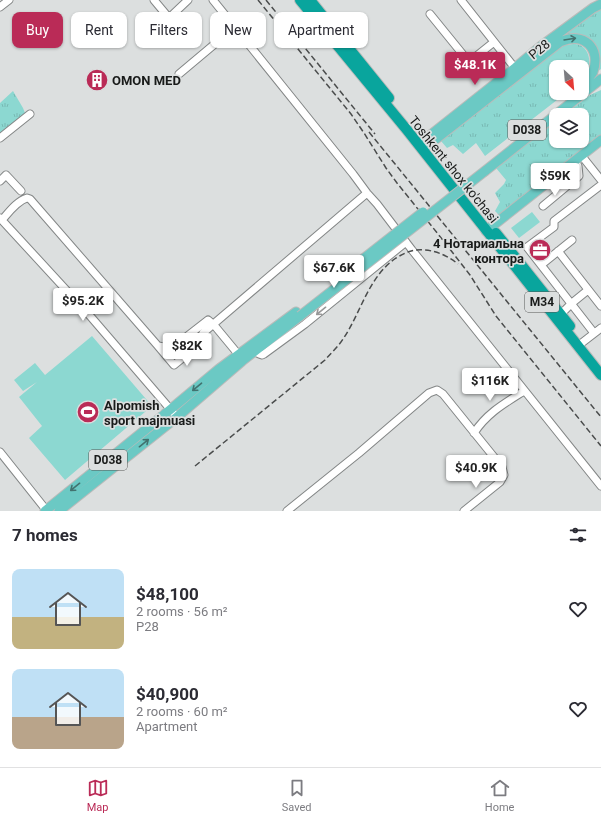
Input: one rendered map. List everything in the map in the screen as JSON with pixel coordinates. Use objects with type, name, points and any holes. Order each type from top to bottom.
[{"type":"highway","name":"Toshkent shox ko'chasi","points":[[300,0],[425,143],[491,231],[565,325],[601,375]]},
{"type":"highway","name":"Toshkent shox ko'chasi","points":[[310,0],[402,125],[561,314],[565,325],[583,342],[601,364]]},
{"type":"main road","name":"Р28","points":[[425,143],[517,71],[540,47],[593,8],[601,4]]},
{"type":"main road","name":"D038","points":[[517,71],[560,42],[573,38],[581,39],[591,45],[595,56],[595,64],[589,79]]},
{"type":"main road","name":"D038","points":[[589,82],[601,71]]},
{"type":"main road","name":"D038","points":[[589,85],[601,79]]},
{"type":"main road","name":"D038","points":[[589,86],[601,84]]},
{"type":"main road","name":"D038","points":[[483,169],[565,100]]},
{"type":"main road","name":"D038","points":[[46,511],[218,381],[298,314],[483,169],[568,100]]},
{"type":"main road","points":[[491,231],[601,140]]},
{"type":"main road","points":[[491,231],[557,188],[581,163],[601,147]]},
{"type":"main road","name":"D038","points":[[59,511],[174,413],[218,369],[298,314]]},
{"type":"street","points":[[0,7],[9,0]]},
{"type":"street","points":[[154,0],[169,18],[188,0]]},
{"type":"street","points":[[213,0],[223,12]]},
{"type":"street","points":[[461,0],[517,71]]},
{"type":"street","points":[[430,14],[469,62],[494,42]]},
{"type":"street","points":[[179,74],[210,48]]},
{"type":"street","points":[[252,48],[601,486]]},
{"type":"street","points":[[0,138],[30,114]]},
{"type":"street","points":[[581,163],[601,180]]},
{"type":"street","points":[[0,181],[6,175],[21,191]]},
{"type":"street","points":[[594,333],[527,247],[554,227],[554,221],[601,185]]},
{"type":"street","points":[[543,206],[557,188]]},
{"type":"street","points":[[174,413],[91,317],[1,219],[23,199],[30,199],[174,365],[196,347],[204,333],[367,192]]},
{"type":"street","points":[[541,264],[572,240]]},
{"type":"street","points":[[259,348],[259,354],[264,354],[305,324],[406,242]]},
{"type":"street","points":[[558,251],[601,306]]},
{"type":"street","points":[[561,314],[588,290]]},
{"type":"street","points":[[158,346],[172,348],[208,320],[238,354]]},
{"type":"street","points":[[583,342],[601,328]]},
{"type":"street","points":[[287,511],[359,453],[429,393],[437,390],[443,394],[502,467],[504,475],[500,482],[464,511]]},
{"type":"street","points":[[474,432],[480,423],[490,414],[524,391]]},
{"type":"street","points":[[0,452],[46,511]]},
{"type":"green space","points":[[601,7],[601,69],[597,72],[597,56],[592,42],[581,35],[564,34]]},
{"type":"green space","points":[[565,45],[580,45],[587,52],[589,60],[549,60],[549,100],[557,100],[485,156],[476,143],[463,154],[453,145],[447,148],[441,141],[560,48]]},
{"type":"green space","points":[[601,90],[601,135],[589,144],[589,108],[573,108],[584,100],[589,100],[590,95]]},
{"type":"green space","points":[[13,91],[25,113],[0,133],[0,103]]},
{"type":"green space","points":[[549,126],[549,148],[584,148],[499,215],[495,211],[500,202],[495,193],[506,180],[496,168]]},
{"type":"green space","points":[[532,212],[540,222],[519,238],[511,228]]},
{"type":"green space","name":"Alpomish sport majmuasi","points":[[92,336],[152,406],[65,480],[29,438],[42,426],[19,397],[37,382],[23,391],[14,380],[35,363],[45,375]]},
{"type":"railway","points":[[258,0],[351,114],[386,168],[470,275],[496,316],[601,446]]},
{"type":"railway","points":[[266,0],[375,134]]},
{"type":"railway","points":[[369,132],[601,417]]},
{"type":"railway","points":[[195,466],[325,360],[343,339],[378,275],[396,258],[410,251],[425,250],[442,254],[458,264]]},
{"type":"place","name":"OMON MED","points":[[97,80]]},
{"type":"place","name":"4 Нотариальна контора","points":[[540,250]]},
{"type":"place","name":"Alpomish sport majmuasi","points":[[88,412]]}]
